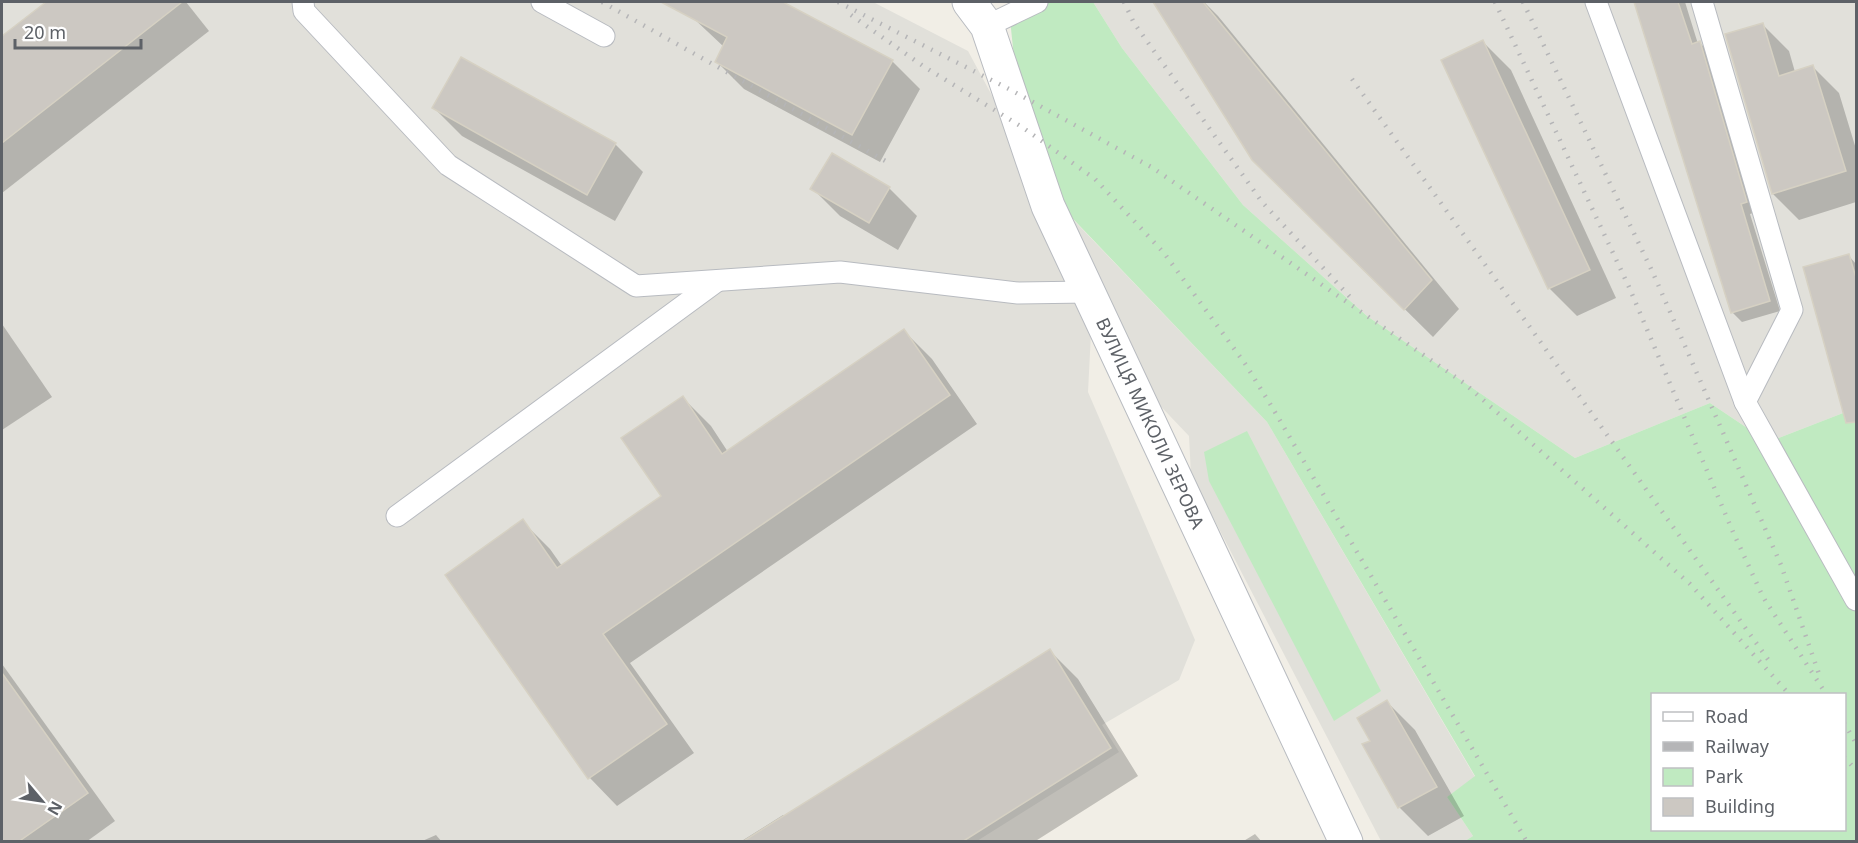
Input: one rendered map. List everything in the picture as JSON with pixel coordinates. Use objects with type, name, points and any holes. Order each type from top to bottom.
[{"type":"street","name":"ВУЛИЦЯ МИКОЛИ ЗЕРОВА","points":[[978,14],[1048,206],[1346,842]]},
{"type":"lane","points":[[303,2],[304,10],[448,165],[636,286],[840,272],[1018,293],[1088,292]]},
{"type":"lane","points":[[542,2],[604,36]]},
{"type":"lane","points":[[978,14],[1036,2]]},
{"type":"lane","points":[[1596,2],[1745,402],[1857,600]]},
{"type":"lane","points":[[1701,2],[1792,310],[1745,402]]},
{"type":"lane","points":[[397,516],[717,280]]},
{"type":"shaded area","points":[[2,2],[873,2],[968,51],[1040,185],[1267,422],[1475,777],[1447,797],[1473,836],[1465,841],[1381,841],[1191,475],[1189,436],[1091,333],[1088,392],[1195,640],[1179,680],[1102,725],[1119,752],[977,841],[2,842]]},
{"type":"shaded area","points":[[1093,2],[1856,2],[1856,408],[1768,442],[1710,403],[1575,458],[1367,316],[1243,205],[1122,48]]},
{"type":"green space","points":[[1041,2],[1093,2],[1122,48],[1243,205],[1367,316],[1575,458],[1710,403],[1768,442],[1856,408],[1856,841],[1465,841],[1473,836],[1447,797],[1475,776],[1267,422],[1056,201],[1016,77],[1010,19]]},
{"type":"green space","points":[[1247,431],[1381,691],[1334,721],[1209,481],[1204,452]]},
{"type":"building","points":[[46,2],[182,2],[2,143],[2,36]]},
{"type":"building","points":[[661,2],[783,2],[893,60],[852,135],[715,62],[727,37]]},
{"type":"building","points":[[1153,2],[1203,2],[1432,280],[1404,310],[1252,160]]},
{"type":"building","points":[[1634,2],[1678,2],[1692,44],[1700,41],[1747,202],[1741,204],[1770,301],[1731,313]]},
{"type":"building","points":[[1763,23],[1779,76],[1813,65],[1846,171],[1772,194],[1725,34]]},
{"type":"building","points":[[1483,40],[1590,270],[1548,289],[1441,60]]},
{"type":"building","points":[[461,57],[616,143],[587,195],[432,108]]},
{"type":"building","points":[[832,153],[890,187],[869,223],[810,189]]},
{"type":"building","points":[[1849,254],[1857,281],[1857,422],[1846,423],[1803,267]]},
{"type":"building","points":[[904,329],[950,395],[603,634],[667,724],[588,779],[445,575],[523,519],[557,568],[661,496],[621,438],[683,396],[722,454]]},
{"type":"building","points":[[1050,649],[1111,748],[962,842],[742,842]]},
{"type":"building","points":[[2,673],[88,793],[18,842],[2,842]]},
{"type":"building","points":[[1387,700],[1437,787],[1398,808],[1362,744],[1370,741],[1357,718]]},
{"type":"railway","points":[[602,2],[889,163]]},
{"type":"railway","points":[[838,2],[1009,89],[1153,168],[1464,383],[1690,584],[1788,693]]},
{"type":"railway","points":[[1124,2],[1134,23],[1262,202],[1351,298]]},
{"type":"railway","points":[[1495,2],[1629,287],[1763,597],[1825,693]]},
{"type":"railway","points":[[1523,2],[1653,273],[1781,565],[1819,674]]},
{"type":"railway","points":[[851,15],[923,66],[1022,127],[1095,179],[1164,253],[1246,365],[1272,407],[1527,842]]},
{"type":"railway","points":[[1352,79],[1772,665]]},
{"type":"railway","points":[[1846,726],[1856,743]]},
{"type":"railway","points":[[1846,759],[1856,770]]}]
